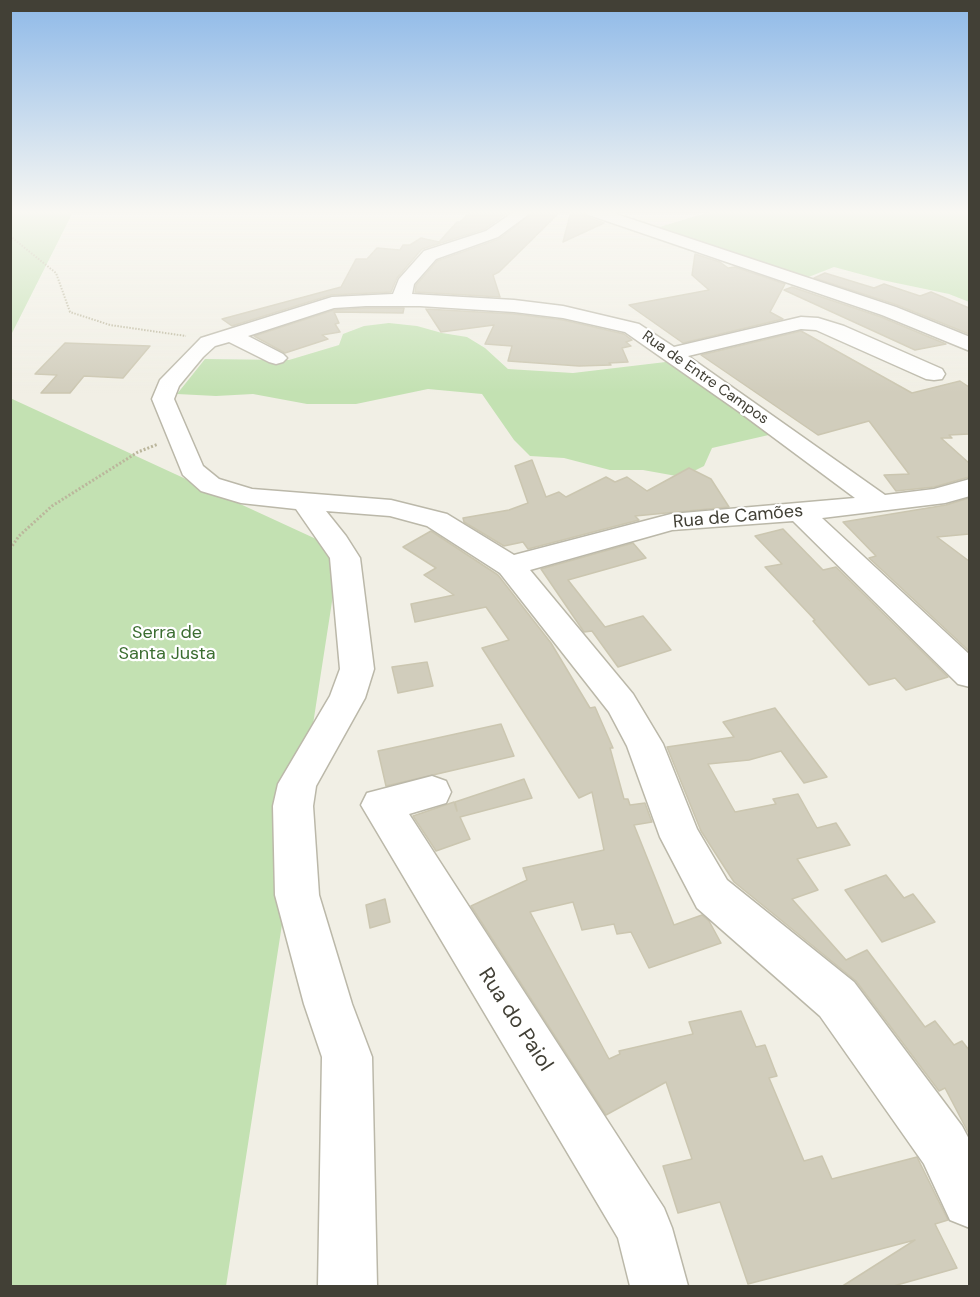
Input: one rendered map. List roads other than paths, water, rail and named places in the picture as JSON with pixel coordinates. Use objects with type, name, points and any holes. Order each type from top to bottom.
[{"type":"street","points":[[401,300],[405,283],[415,272]]},
{"type":"street","points":[[770,272],[889,311],[969,345]]},
{"type":"street","name":"Rua de Entre Campos","points":[[219,338],[332,303],[366,300],[514,306],[612,321],[632,328],[672,354],[879,503]]},
{"type":"street","points":[[672,354],[801,323],[818,324],[954,367]]},
{"type":"street","points":[[276,358],[219,338],[196,353],[168,385],[164,399],[192,470],[210,485],[250,497],[391,508],[437,520],[510,566],[627,714],[645,744],[680,837],[712,894],[837,999],[943,1145],[969,1200]]},
{"type":"street","points":[[912,381],[954,367]]},
{"type":"street","name":"Rua de Camões","points":[[510,566],[671,522],[800,512],[936,497],[969,488]]},
{"type":"street","points":[[305,502],[336,542],[345,558],[357,669],[347,698],[297,784],[293,806],[297,895],[328,1004],[347,1057],[347,1287]]},
{"type":"street","points":[[800,512],[969,675]]},
{"type":"street","name":"Rua do Paiol","points":[[432,792],[381,805],[644,1228],[659,1287]]},
{"type":"park label","name":"Serra de Santa Justa","points":[[167,643]]}]
